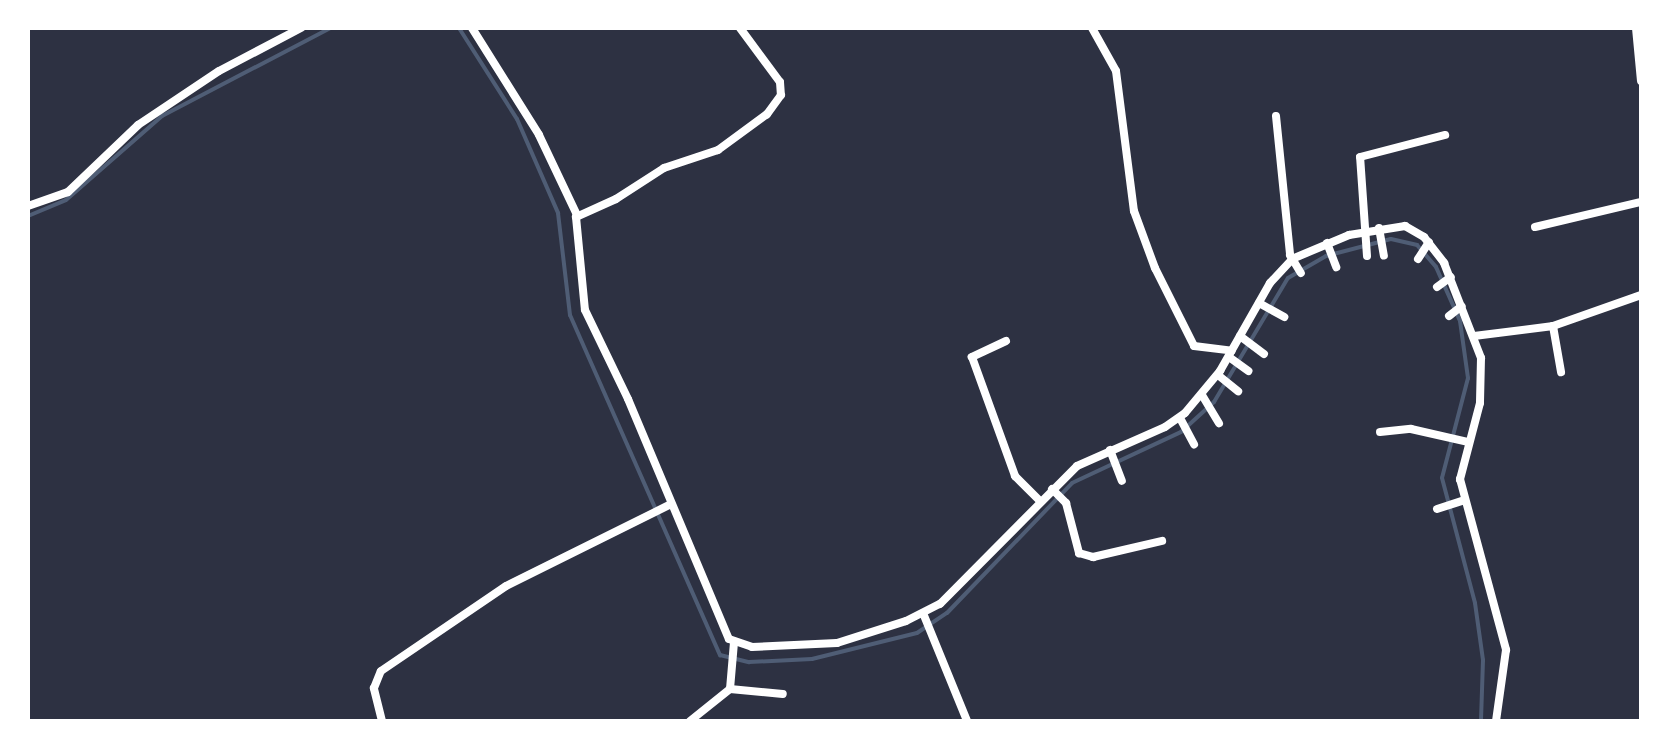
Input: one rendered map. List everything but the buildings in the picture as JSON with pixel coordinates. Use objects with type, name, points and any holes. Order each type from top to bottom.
[{"type":"street","points":[[28,206],[68,192],[138,125],[219,71],[301,28]]},
{"type":"street","points":[[472,28],[539,135],[577,215],[585,310],[732,647],[730,689]]},
{"type":"street","points":[[577,215],[616,199],[664,168],[718,150],[767,114],[781,95],[780,82],[740,28]]},
{"type":"street","points":[[1092,28],[1116,71],[1134,211],[1155,268],[1194,346],[1238,362]]},
{"type":"street","points":[[1636,28],[1641,81]]},
{"type":"street","points":[[1276,116],[1292,259],[1301,273]]},
{"type":"street","points":[[1367,255],[1363,153],[1445,135]]},
{"type":"street","points":[[1535,227],[1641,202]]},
{"type":"street","points":[[732,647],[837,643],[940,604],[1040,501],[1055,492],[1077,466],[1180,418],[1205,399],[1238,362],[1240,336],[1259,303],[1292,259],[1327,243],[1366,236],[1379,228],[1405,226],[1444,283],[1455,313],[1474,336],[1483,383],[1460,466],[1460,501],[1506,650],[1496,721]]},
{"type":"street","points":[[1379,228],[1383,254]]},
{"type":"street","points":[[1327,243],[1334,261]]},
{"type":"street","points":[[1474,336],[1553,326],[1641,295]]},
{"type":"street","points":[[1259,303],[1275,313]]},
{"type":"street","points":[[1553,326],[1561,372]]},
{"type":"street","points":[[1240,336],[1264,354]]},
{"type":"street","points":[[1006,341],[972,357],[1015,476],[1040,501]]},
{"type":"street","points":[[1221,378],[1236,390]]},
{"type":"street","points":[[1205,399],[1218,419]]},
{"type":"street","points":[[1180,418],[1192,440]]},
{"type":"street","points":[[1380,432],[1411,429],[1468,442]]},
{"type":"street","points":[[1110,450],[1121,478]]},
{"type":"street","points":[[1055,492],[1066,503],[1075,548],[1083,555],[1162,541]]},
{"type":"street","points":[[1440,508],[1460,501]]},
{"type":"street","points":[[382,721],[374,688],[381,671],[506,586],[669,505]]},
{"type":"street","points":[[923,613],[967,721]]},
{"type":"street","points":[[690,721],[730,689],[783,694]]},
{"type":"waterway","points":[[28,216],[66,200],[162,116],[330,28]]},
{"type":"waterway","points":[[459,28],[517,119],[558,213],[570,315],[720,655],[749,662],[812,659],[917,633],[947,613],[1072,483],[1181,432],[1214,402],[1288,278],[1326,256],[1391,239],[1417,245],[1436,267],[1460,321],[1468,378],[1442,478],[1475,603],[1483,660],[1481,721]]}]
